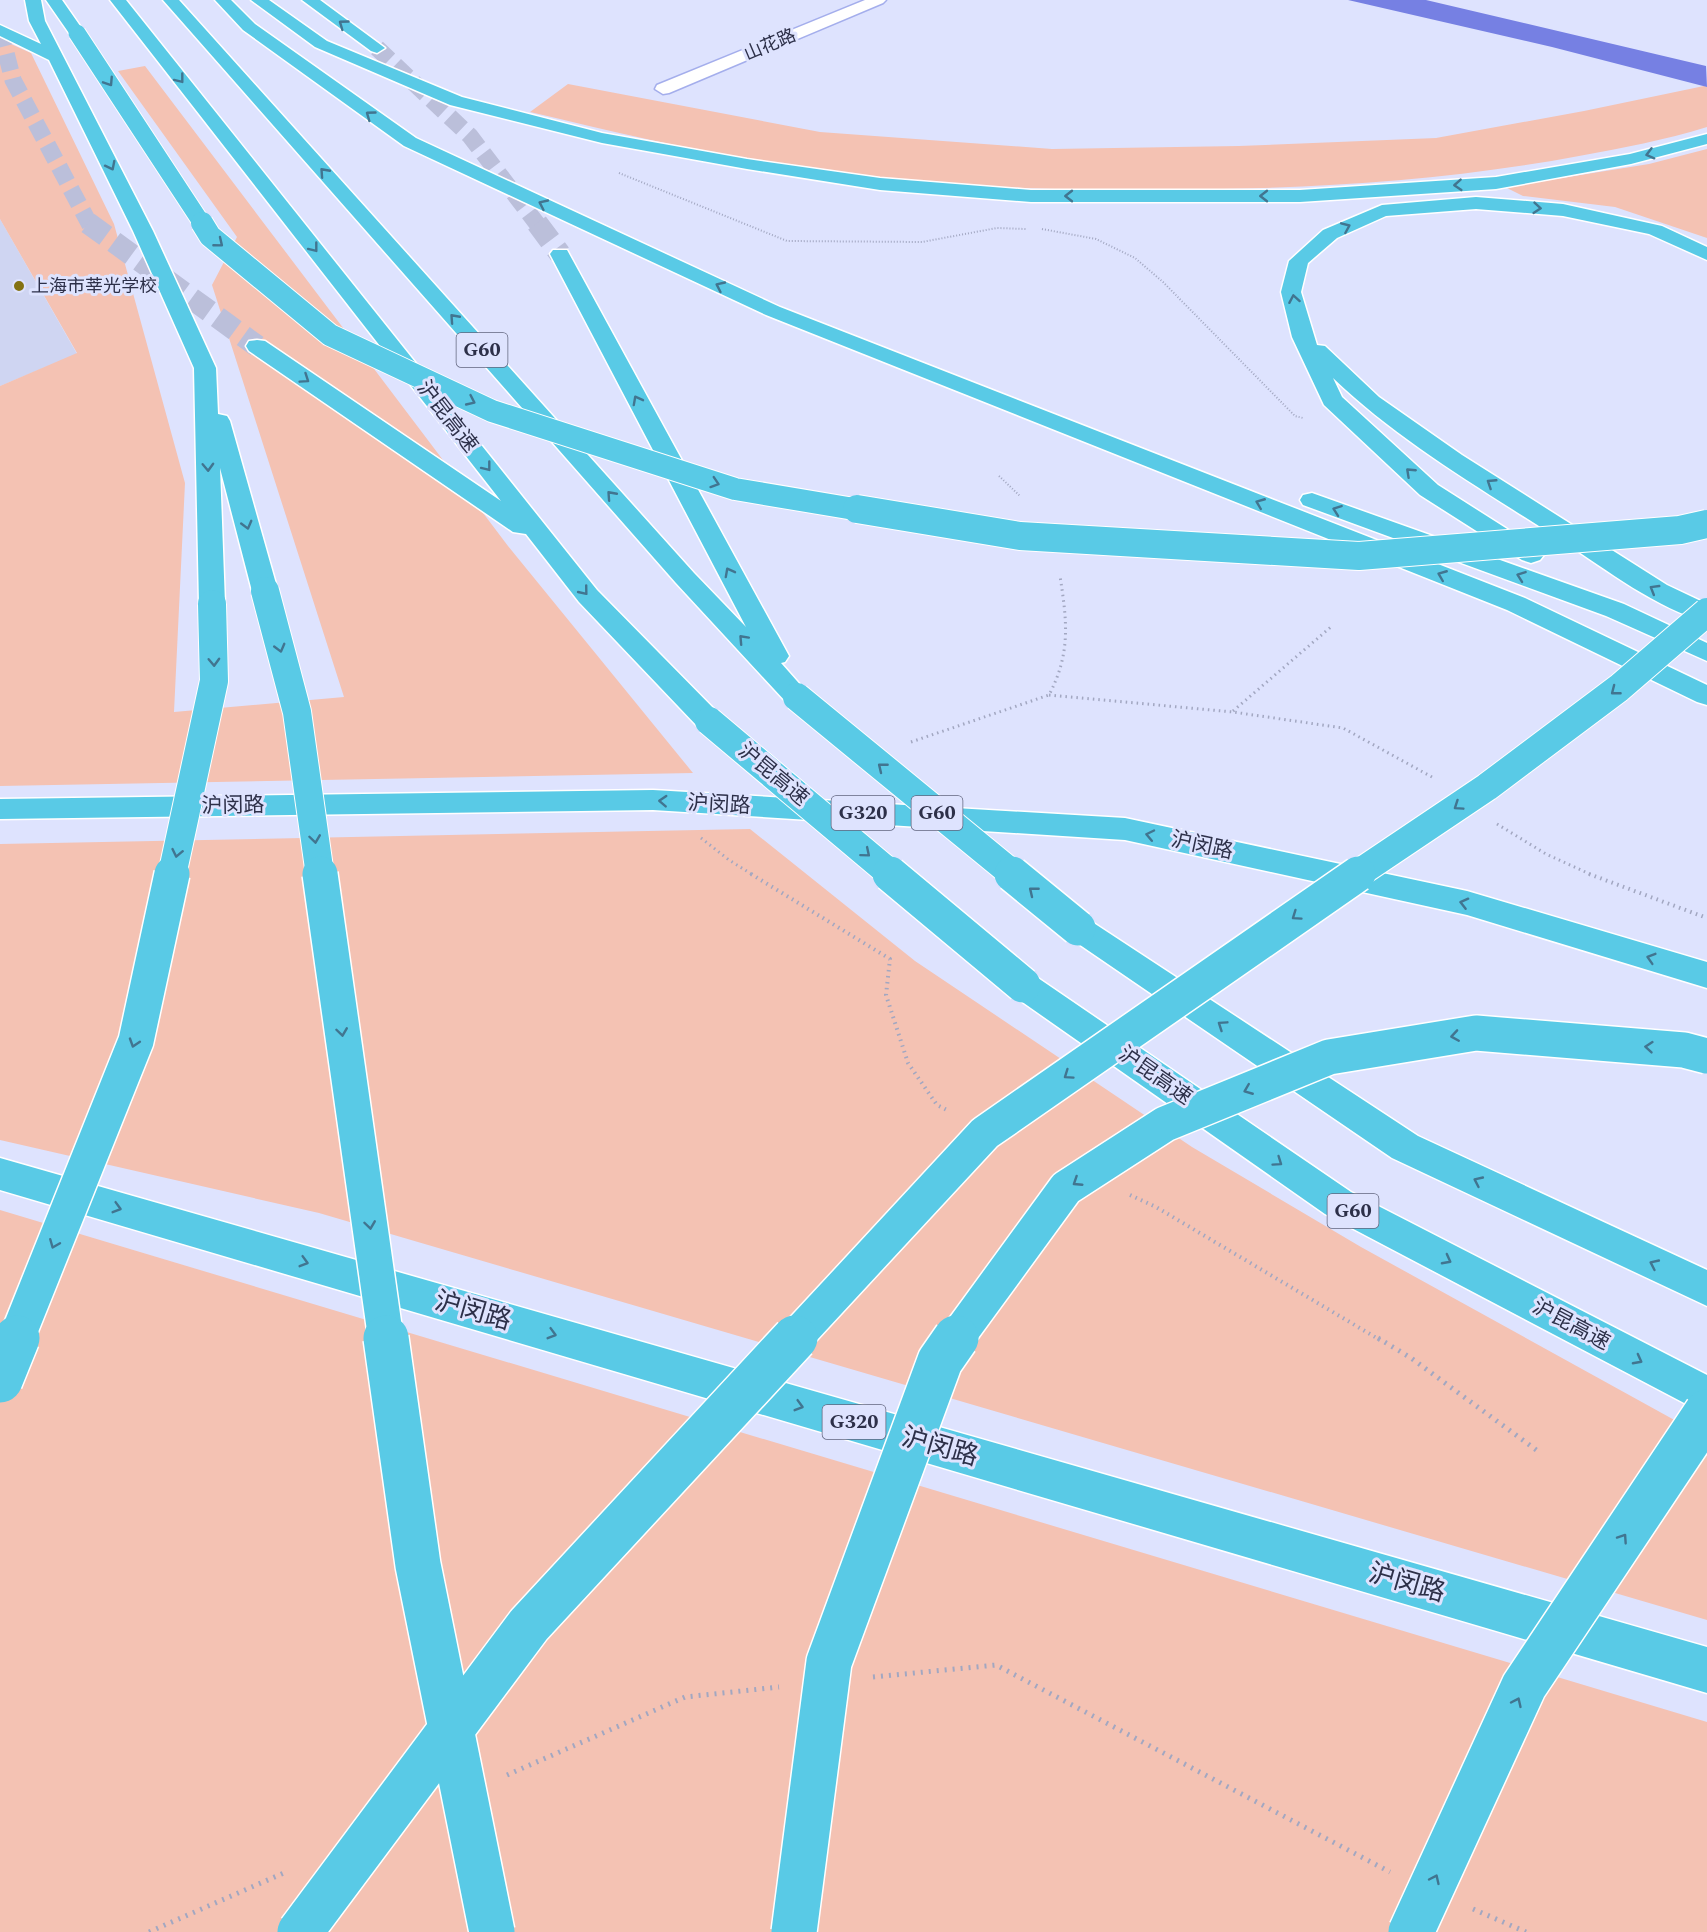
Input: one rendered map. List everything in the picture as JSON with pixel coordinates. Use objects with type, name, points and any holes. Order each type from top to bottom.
[{"type":"highway","points":[[33,0],[37,21],[143,231],[205,368],[297,712],[418,1565],[492,1932]]},
{"type":"highway","points":[[54,0],[210,236],[330,335],[492,411],[735,489],[1020,536],[1359,556],[1680,530],[1707,524]]},
{"type":"highway","name":"沪昆高速","points":[[118,0],[588,596],[709,721],[1023,985],[1338,1203],[1707,1396]]},
{"type":"highway","name":"G60","points":[[171,0],[677,569],[797,697],[1078,928],[1405,1147],[1707,1289]]},
{"type":"highway","points":[[222,0],[249,27],[410,142],[773,311],[1516,604],[1707,696]]},
{"type":"highway","points":[[260,0],[321,44],[456,101],[602,138],[747,164],[880,184],[1031,196],[1300,196],[1496,183],[1631,159],[1707,139]]},
{"type":"highway","points":[[310,0],[377,48]]},
{"type":"highway","points":[[0,30],[55,57]]},
{"type":"highway","points":[[1615,610],[1429,490],[1332,400],[1303,338],[1291,292],[1299,261],[1329,234],[1382,211],[1476,203],[1563,210],[1655,230],[1707,254]]},
{"type":"highway","points":[[560,254],[797,697]]},
{"type":"highway","points":[[773,311],[1152,442],[1615,610],[1707,653]]},
{"type":"highway","points":[[300,1932],[529,1625],[985,1133],[1328,893],[1487,787],[1619,688],[1707,613],[1658,591],[1454,460],[1371,402],[1303,338]]},
{"type":"highway","points":[[257,346],[548,545]]},
{"type":"highway","points":[[0,1380],[136,1041],[214,681],[205,368]]},
{"type":"highway","name":"沪闵路","points":[[0,808],[653,800],[1125,829],[1467,903],[1707,975]]},
{"type":"highway","points":[[794,1932],[829,1662],[833,1651],[940,1361],[1066,1188],[1165,1124],[1329,1057],[1476,1033],[1684,1050],[1707,1056]]},
{"type":"highway","name":"沪闵路","points":[[0,1174],[1707,1670]]},
{"type":"highway","points":[[1411,1932],[1524,1686],[1707,1413]]},
{"type":"street","name":"山花路","points":[[663,89],[878,0]]},
{"type":"path","points":[[614,171],[788,241],[922,242],[996,228],[1045,229],[1096,239],[1135,258],[1163,282],[1296,416],[1307,419]]},
{"type":"path","points":[[999,476],[1022,499]]},
{"type":"path","points":[[1049,694],[1060,676],[1068,629],[1059,566]]},
{"type":"path","points":[[1233,712],[1332,626]]},
{"type":"path","points":[[904,743],[927,738],[1049,694],[1233,712],[1343,728],[1441,784]]},
{"type":"path","points":[[1489,818],[1517,838],[1612,884],[1707,918]]},
{"type":"shaded area","points":[[0,39],[31,53],[114,224],[185,483],[174,712],[344,697],[212,285],[237,237],[118,71],[145,66],[508,546],[693,773],[0,786],[0,386],[77,353],[0,219]]},
{"type":"shaded area","points":[[568,84],[820,132],[1052,149],[1239,146],[1436,138],[1704,86],[1707,87],[1707,127],[1627,147],[1535,164],[1446,176],[1312,186],[1222,189],[1031,188],[935,183],[801,169],[684,147],[530,112]]},
{"type":"shaded area","points":[[1707,149],[1707,238],[1615,207],[1523,196],[1505,187],[1649,164]]},
{"type":"shaded area","name":"上海市莘光学校","points":[[0,219],[77,354],[0,386]]},
{"type":"shaded area","points":[[750,829],[915,961],[1192,1147],[1361,1247],[1707,1438],[1707,1620],[319,1213],[0,1140],[0,844]]},
{"type":"shaded area","points":[[0,1210],[1707,1722],[1707,1932],[0,1932]]},
{"type":"water","points":[[1348,0],[1426,0],[1706,66],[1707,87],[1552,47]]},
{"type":"tunnel","points":[[0,30],[13,80],[90,224]]},
{"type":"tunnel","points":[[377,48],[470,136],[538,225]]},
{"type":"tunnel","points":[[537,223],[560,254]]},
{"type":"tunnel","points":[[90,224],[257,346]]},
{"type":"place","name":"上海市莘光学校","points":[[19,286]]}]
